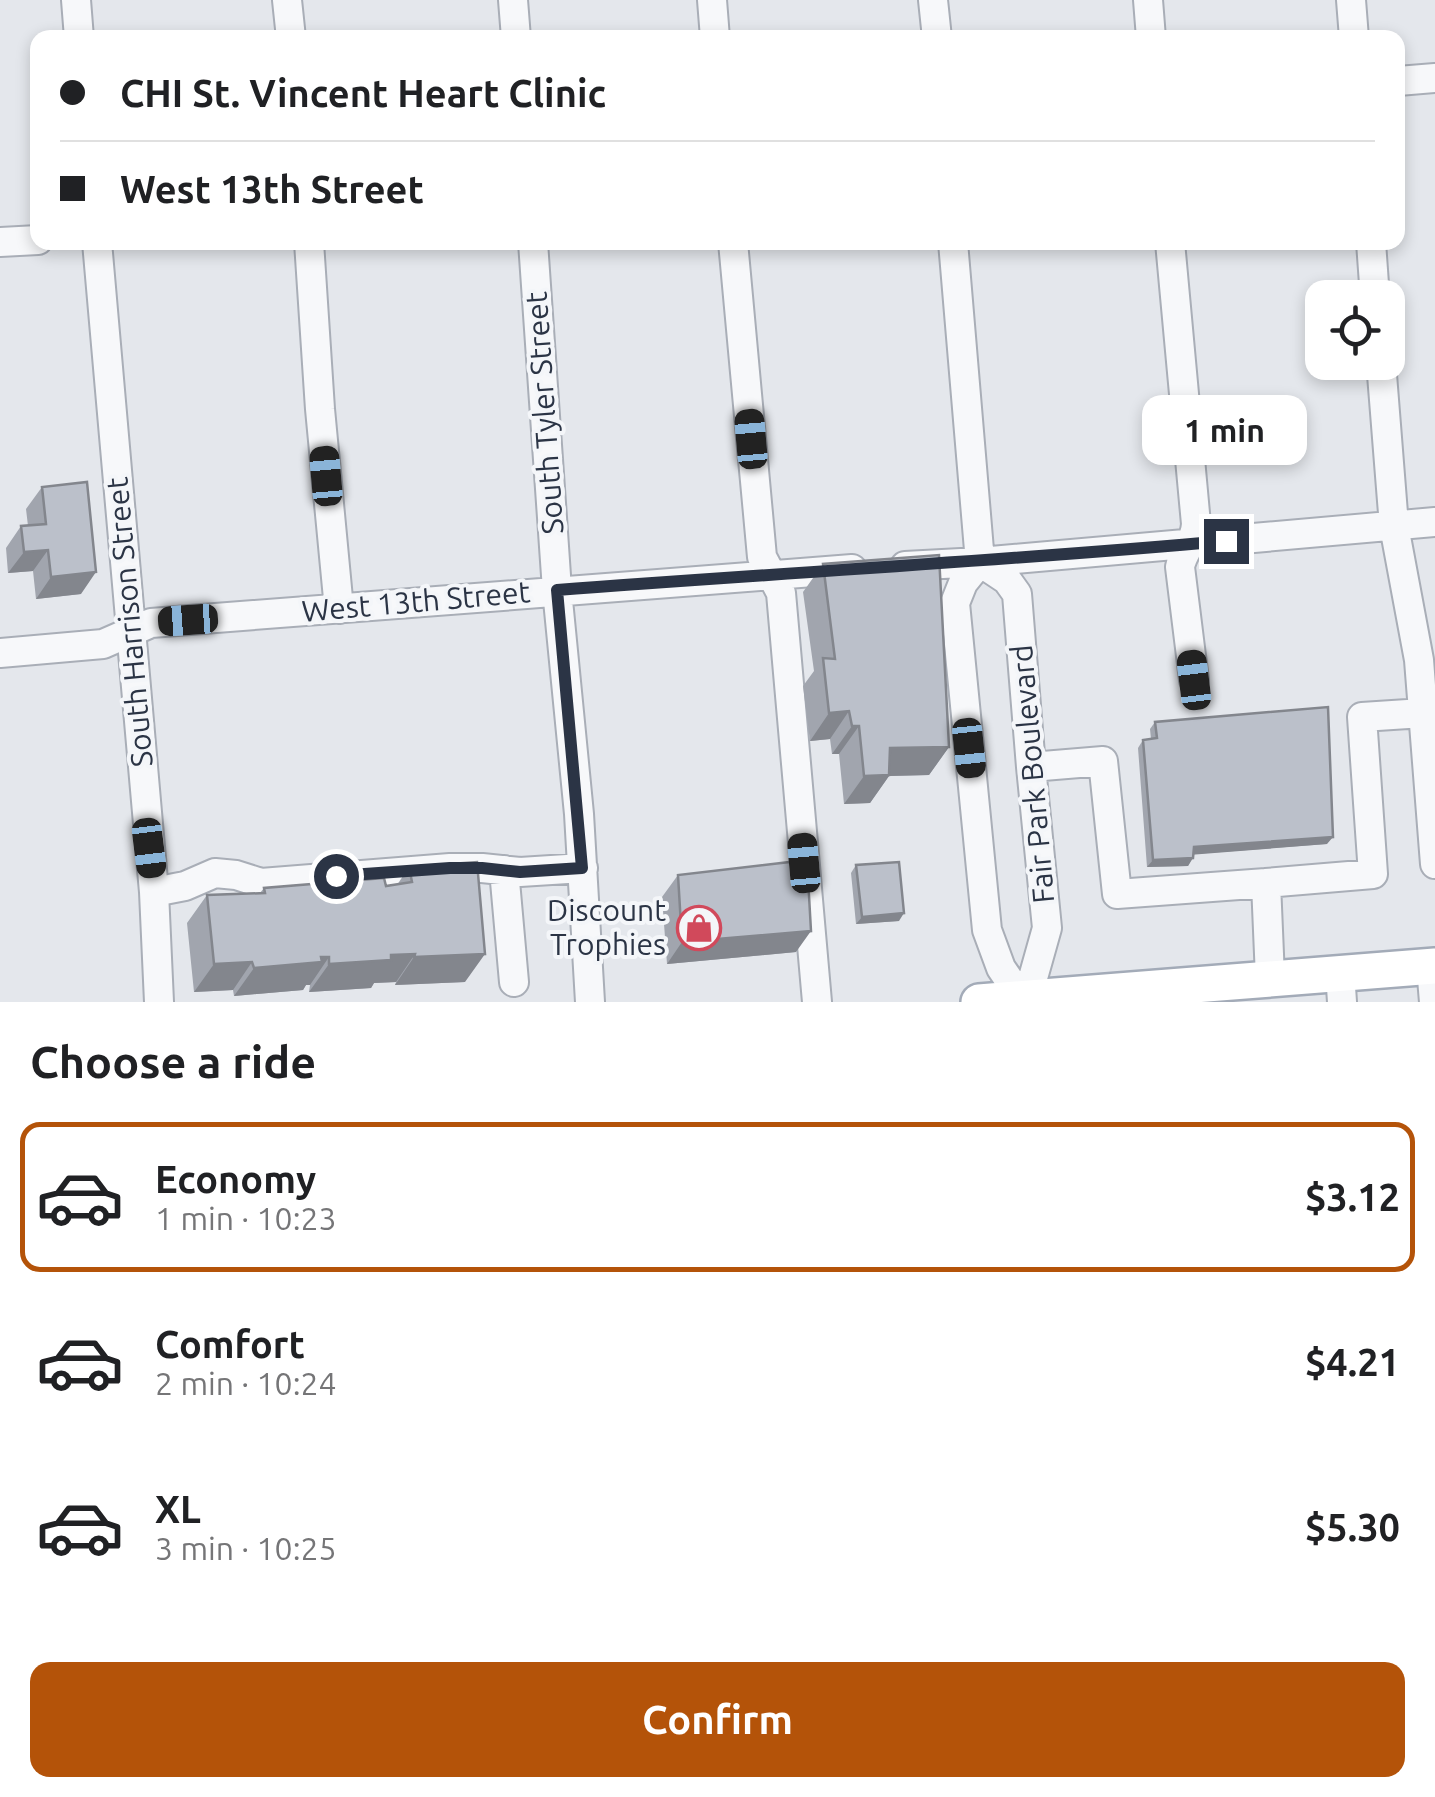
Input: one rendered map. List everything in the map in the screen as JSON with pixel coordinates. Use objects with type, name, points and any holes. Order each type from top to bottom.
[{"type":"main road","points":[[980,1002],[1270,978],[1341,987],[1433,966]]},
{"type":"street","points":[[76,0],[79,30]]},
{"type":"street","points":[[287,0],[290,30]]},
{"type":"street","points":[[513,0],[515,30]]},
{"type":"street","points":[[712,0],[715,30]]},
{"type":"street","points":[[934,0],[936,30]]},
{"type":"street","points":[[1148,0],[1150,30]]},
{"type":"street","points":[[1351,0],[1353,30]]},
{"type":"street","points":[[1405,80],[1435,78]]},
{"type":"street","points":[[0,242],[30,240]]},
{"type":"street","name":"South Harrison Street","points":[[98,250],[154,892],[159,1002]]},
{"type":"street","points":[[310,250],[338,609]]},
{"type":"street","name":"South Tyler Street","points":[[534,250],[590,1002]]},
{"type":"street","points":[[735,250],[762,557],[780,593],[817,1002]]},
{"type":"street","points":[[954,250],[980,562]]},
{"type":"street","points":[[1171,250],[1196,524],[1192,544],[1182,555],[1180,567],[1194,680]]},
{"type":"street","points":[[1372,250],[1374,280]]},
{"type":"street","points":[[1382,380],[1394,526],[1418,660],[1435,864]]},
{"type":"street","name":"West 13th Street","points":[[0,653],[103,644],[151,623],[771,574],[980,562],[1435,522]]},
{"type":"street","name":"Fair Park Boulevard","points":[[980,562],[1007,580],[1017,594],[1031,767],[1047,928],[1031,985],[1022,1001],[1001,968],[987,930],[954,603],[963,583],[980,562]]},
{"type":"street","points":[[1031,767],[1103,761],[1117,894],[1374,874],[1362,717],[1423,712]]},
{"type":"street","points":[[154,892],[175,889],[215,873],[261,883],[450,868],[520,872],[582,868]]},
{"type":"street","points":[[504,870],[514,982]]},
{"type":"street","points":[[1266,883],[1270,978]]},
{"type":"street","points":[[1433,966],[1434,1002]]},
{"type":"building","points":[[87,482],[96,572],[51,577],[48,550],[24,552],[21,526],[46,524],[42,487]]},
{"type":"building","points":[[939,555],[949,747],[890,748],[889,775],[864,776],[859,726],[852,726],[849,711],[829,713],[823,658],[835,659],[823,564]]},
{"type":"building","points":[[1328,707],[1333,837],[1194,847],[1193,858],[1153,860],[1143,740],[1157,738],[1155,722]]},
{"type":"building","points":[[807,860],[811,931],[682,942],[678,875]]},
{"type":"building","points":[[477,862],[485,954],[391,955],[391,960],[329,964],[329,957],[321,957],[322,962],[254,968],[252,962],[214,964],[207,895],[265,893],[264,888],[384,878],[386,886],[412,882],[409,867]]},
{"type":"building","points":[[899,862],[904,913],[862,917],[856,865]]},
{"type":"place","name":"Discount Trophies","points":[[699,928]]},
{"type":"route","points":[[336,876],[450,868],[520,872],[582,868],[557,590],[1226,541]]}]
